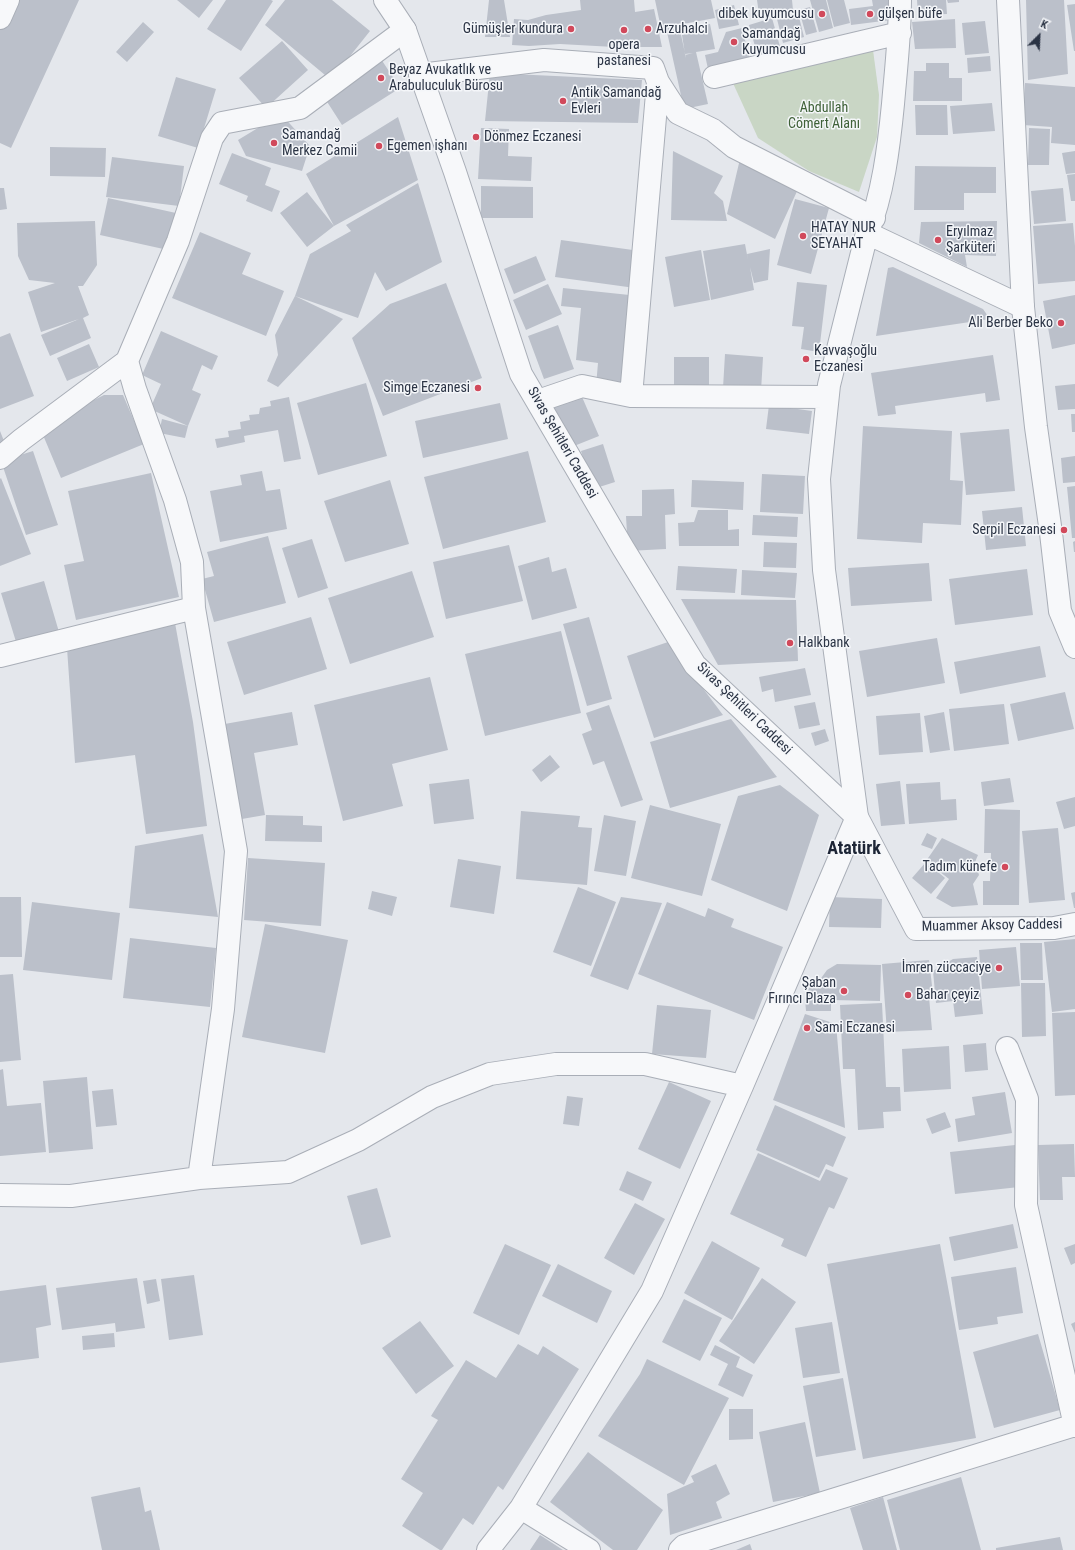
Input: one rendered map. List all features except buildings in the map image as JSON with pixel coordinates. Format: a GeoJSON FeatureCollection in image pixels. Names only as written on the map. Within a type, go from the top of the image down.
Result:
{"type":"FeatureCollection","features":[{"type":"Feature","properties":{"kind":"street"},"geometry":{"type":"LineString","coordinates":[[0,18],[8,0]]}},
{"type":"Feature","properties":{"kind":"street","name":"Sivas Şehitleri Caddesi"},"geometry":{"type":"LineString","coordinates":[[385,0],[405,30],[455,172],[521,374],[623,548],[695,664],[857,817]]}},
{"type":"Feature","properties":{"kind":"street"},"geometry":{"type":"LineString","coordinates":[[488,1550],[521,1508],[652,1291],[742,1086],[857,817],[824,570],[819,478],[829,385],[870,226],[888,147],[900,33],[900,0]]}},
{"type":"Feature","properties":{"kind":"street"},"geometry":{"type":"LineString","coordinates":[[1008,0],[1023,308],[1036,427],[1060,611],[1075,647]]}},
{"type":"Feature","properties":{"kind":"street"},"geometry":{"type":"LineString","coordinates":[[0,458],[21,440],[127,360],[178,241],[212,138],[222,123],[300,108],[405,30]]}},
{"type":"Feature","properties":{"kind":"street"},"geometry":{"type":"LineString","coordinates":[[714,77],[900,33]]}},
{"type":"Feature","properties":{"kind":"street"},"geometry":{"type":"LineString","coordinates":[[420,75],[544,60],[653,68],[658,82],[678,113],[713,130],[734,146],[870,226],[1023,308]]}},
{"type":"Feature","properties":{"kind":"street"},"geometry":{"type":"LineString","coordinates":[[631,396],[658,82]]}},
{"type":"Feature","properties":{"kind":"street"},"geometry":{"type":"LineString","coordinates":[[127,360],[135,389],[177,506],[192,562],[194,608],[236,851],[223,1009],[199,1178]]}},
{"type":"Feature","properties":{"kind":"street"},"geometry":{"type":"LineString","coordinates":[[538,401],[582,386],[631,396],[827,397]]}},
{"type":"Feature","properties":{"kind":"street"},"geometry":{"type":"LineString","coordinates":[[0,656],[194,608]]}},
{"type":"Feature","properties":{"kind":"street","name":"Muammer Aksoy Caddesi"},"geometry":{"type":"LineString","coordinates":[[857,817],[916,929],[1054,928],[1075,924]]}},
{"type":"Feature","properties":{"kind":"street"},"geometry":{"type":"LineString","coordinates":[[680,1550],[684,1546],[1075,1425],[1026,1206],[1027,1099],[1007,1048]]}},
{"type":"Feature","properties":{"kind":"street"},"geometry":{"type":"LineString","coordinates":[[0,1195],[71,1196],[199,1178],[288,1172],[358,1140],[432,1097],[490,1074],[556,1064],[645,1064],[742,1086]]}},
{"type":"Feature","properties":{"kind":"street"},"geometry":{"type":"LineString","coordinates":[[521,1508],[589,1550]]}},
{"type":"Feature","properties":{"kind":"green space","name":"Abdullah Cömert Alanı"},"geometry":{"type":"Polygon","coordinates":[[[873,50],[879,95],[877,137],[859,192],[809,171],[758,138],[732,81],[873,50]]]}},
{"type":"Feature","properties":{"kind":"place","name":"dibek kuyumcusu"},"geometry":{"type":"Point","coordinates":[822,14]}},
{"type":"Feature","properties":{"kind":"place","name":"gülşen büfe"},"geometry":{"type":"Point","coordinates":[870,14]}},
{"type":"Feature","properties":{"kind":"place","name":"Gümüşler kundura"},"geometry":{"type":"Point","coordinates":[571,29]}},
{"type":"Feature","properties":{"kind":"place","name":"Arzuhalci"},"geometry":{"type":"Point","coordinates":[648,29]}},
{"type":"Feature","properties":{"kind":"place","name":"opera pastanesi"},"geometry":{"type":"Point","coordinates":[624,30]}},
{"type":"Feature","properties":{"kind":"place","name":"Samandağ Kuyumcusu"},"geometry":{"type":"Point","coordinates":[734,42]}},
{"type":"Feature","properties":{"kind":"place","name":"Beyaz Avukatlık ve Arabuluculuk Bürosu"},"geometry":{"type":"Point","coordinates":[381,78]}},
{"type":"Feature","properties":{"kind":"place","name":"Antik Samandağ Evleri"},"geometry":{"type":"Point","coordinates":[563,101]}},
{"type":"Feature","properties":{"kind":"place","name":"Dönmez Eczanesi"},"geometry":{"type":"Point","coordinates":[476,137]}},
{"type":"Feature","properties":{"kind":"place","name":"Samandağ Merkez Camii"},"geometry":{"type":"Point","coordinates":[274,143]}},
{"type":"Feature","properties":{"kind":"place","name":"Egemen işhanı"},"geometry":{"type":"Point","coordinates":[379,146]}},
{"type":"Feature","properties":{"kind":"place","name":"HATAY NUR SEYAHAT"},"geometry":{"type":"Point","coordinates":[803,236]}},
{"type":"Feature","properties":{"kind":"place","name":"Eryılmaz Şarküteri"},"geometry":{"type":"Point","coordinates":[938,240]}},
{"type":"Feature","properties":{"kind":"place","name":"Ali Berber Beko"},"geometry":{"type":"Point","coordinates":[1061,323]}},
{"type":"Feature","properties":{"kind":"place","name":"Kavvaşoğlu Eczanesi"},"geometry":{"type":"Point","coordinates":[806,359]}},
{"type":"Feature","properties":{"kind":"place","name":"Simge Eczanesi"},"geometry":{"type":"Point","coordinates":[478,388]}},
{"type":"Feature","properties":{"kind":"place","name":"Serpil Eczanesi"},"geometry":{"type":"Point","coordinates":[1064,530]}},
{"type":"Feature","properties":{"kind":"place","name":"Halkbank"},"geometry":{"type":"Point","coordinates":[790,643]}},
{"type":"Feature","properties":{"kind":"place","name":"Tadım künefe"},"geometry":{"type":"Point","coordinates":[1005,867]}},
{"type":"Feature","properties":{"kind":"place","name":"İmren züccaciye"},"geometry":{"type":"Point","coordinates":[999,968]}},
{"type":"Feature","properties":{"kind":"place","name":"Şaban Fırıncı Plaza"},"geometry":{"type":"Point","coordinates":[844,991]}},
{"type":"Feature","properties":{"kind":"place","name":"Bahar çeyiz"},"geometry":{"type":"Point","coordinates":[908,995]}},
{"type":"Feature","properties":{"kind":"place","name":"Sami Eczanesi"},"geometry":{"type":"Point","coordinates":[807,1028]}},
{"type":"Feature","properties":{"kind":"district","name":"Atatürk"},"geometry":{"type":"Point","coordinates":[854,849]}}]}
